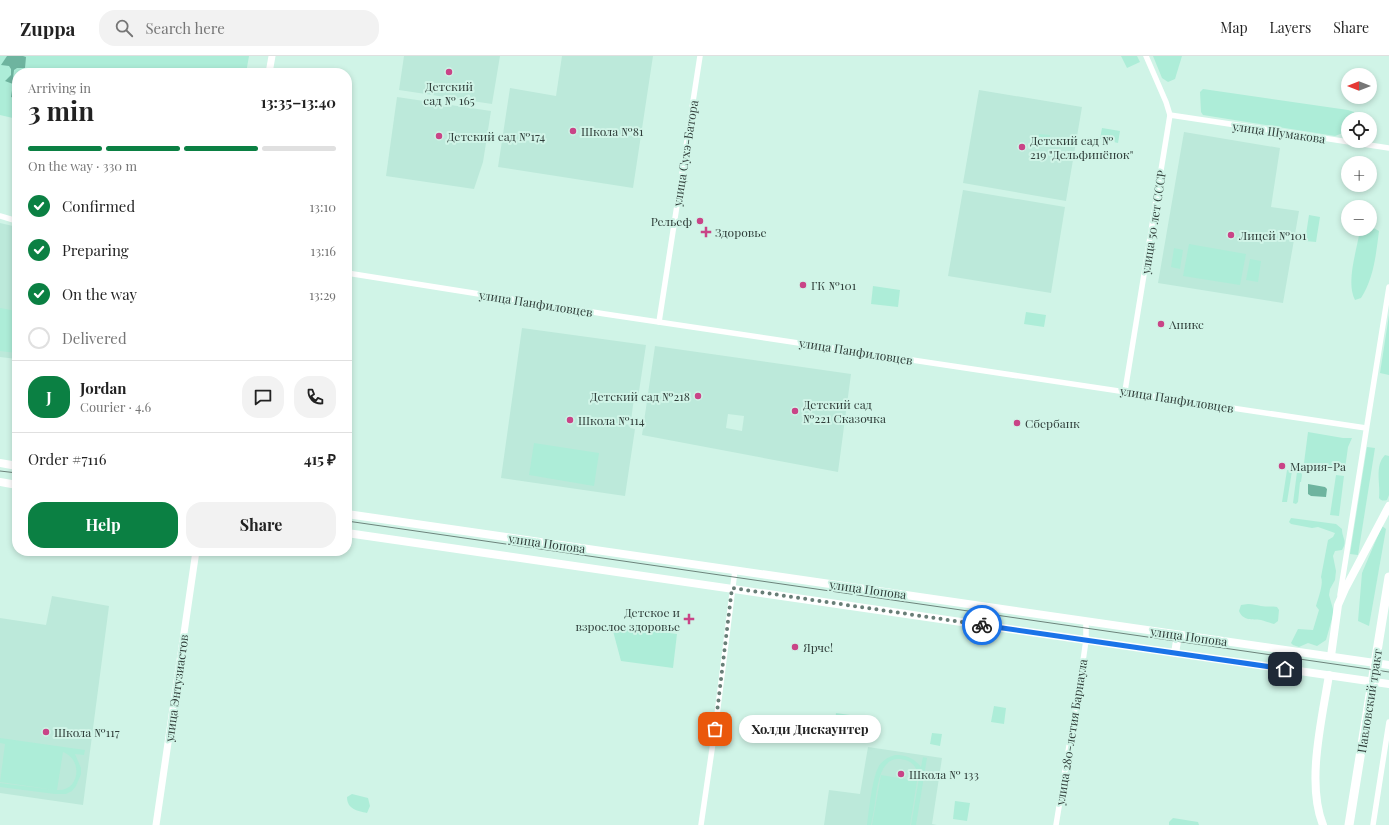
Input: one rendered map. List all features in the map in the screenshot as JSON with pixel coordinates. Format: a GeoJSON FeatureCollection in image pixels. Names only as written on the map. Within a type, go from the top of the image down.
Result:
{"type":"FeatureCollection","features":[{"type":"Feature","properties":{"kind":"main road"},"geometry":{"type":"LineString","coordinates":[[0,463],[12,465]]}},
{"type":"Feature","properties":{"kind":"main road"},"geometry":{"type":"LineString","coordinates":[[0,482],[12,484]]}},
{"type":"Feature","properties":{"kind":"main road"},"geometry":{"type":"LineString","coordinates":[[1331,656],[1338,605],[1389,506]]}},
{"type":"Feature","properties":{"kind":"main road","name":"улица Попова"},"geometry":{"type":"LineString","coordinates":[[352,515],[1389,665]]}},
{"type":"Feature","properties":{"kind":"main road","name":"улица Попова"},"geometry":{"type":"LineString","coordinates":[[352,534],[1389,684]]}},
{"type":"Feature","properties":{"kind":"main road","name":"Павловский тракт"},"geometry":{"type":"LineString","coordinates":[[1349,825],[1389,577]]}},
{"type":"Feature","properties":{"kind":"main road"},"geometry":{"type":"LineString","coordinates":[[1175,653],[1178,635]]}},
{"type":"Feature","properties":{"kind":"main road"},"geometry":{"type":"LineString","coordinates":[[1323,825],[1318,808],[1316,780],[1318,746],[1329,675]]}},
{"type":"Feature","properties":{"kind":"street"},"geometry":{"type":"LineString","coordinates":[[270,68],[272,56]]}},
{"type":"Feature","properties":{"kind":"street","name":"улица Сухэ-Батора"},"geometry":{"type":"LineString","coordinates":[[659,322],[700,56]]}},
{"type":"Feature","properties":{"kind":"street","name":"улица 50 лет СССР"},"geometry":{"type":"LineString","coordinates":[[1125,391],[1170,115],[1146,56]]}},
{"type":"Feature","properties":{"kind":"street","name":"улица Шумакова"},"geometry":{"type":"LineString","coordinates":[[1170,115],[1389,148]]}},
{"type":"Feature","properties":{"kind":"street"},"geometry":{"type":"LineString","coordinates":[[0,216],[12,220]]}},
{"type":"Feature","properties":{"kind":"street","name":"улица Панфиловцев"},"geometry":{"type":"LineString","coordinates":[[352,274],[659,322],[1366,428]]}},
{"type":"Feature","properties":{"kind":"street"},"geometry":{"type":"LineString","coordinates":[[1338,605],[1389,287]]}},
{"type":"Feature","properties":{"kind":"street","name":"улица Энтузиастов"},"geometry":{"type":"LineString","coordinates":[[156,825],[195,556]]}},
{"type":"Feature","properties":{"kind":"street"},"geometry":{"type":"LineString","coordinates":[[701,825],[721,686],[735,570]]}},
{"type":"Feature","properties":{"kind":"street","name":"улица 280-летия Барнаула"},"geometry":{"type":"LineString","coordinates":[[1056,825],[1086,640],[1086,621]]}},
{"type":"Feature","properties":{"kind":"street"},"geometry":{"type":"LineString","coordinates":[[1373,825],[1389,722]]}},
{"type":"Feature","properties":{"kind":"shaded area"},"geometry":{"type":"Polygon","coordinates":[[[0,56],[249,56],[247,68],[12,68],[12,118],[0,115],[0,56]]]}},
{"type":"Feature","properties":{"kind":"shaded area"},"geometry":{"type":"Polygon","coordinates":[[[7,56],[26,57],[25,68],[12,68],[12,84],[5,81],[11,75],[11,69],[9,66],[1,65],[7,56]]]}},
{"type":"Feature","properties":{"kind":"shaded area","name":"Детский сад № 165"},"geometry":{"type":"Polygon","coordinates":[[[404,56],[500,56],[492,104],[399,90],[404,56]]]}},
{"type":"Feature","properties":{"kind":"shaded area","name":"Школа №81"},"geometry":{"type":"Polygon","coordinates":[[[562,56],[653,56],[633,188],[498,167],[510,88],[556,96],[562,56]]]}},
{"type":"Feature","properties":{"kind":"shaded area"},"geometry":{"type":"Polygon","coordinates":[[[1121,56],[1137,56],[1140,62],[1127,68],[1121,56]]]}},
{"type":"Feature","properties":{"kind":"shaded area"},"geometry":{"type":"Polygon","coordinates":[[[1153,56],[1182,56],[1175,79],[1168,82],[1162,78],[1153,56]]]}},
{"type":"Feature","properties":{"kind":"shaded area"},"geometry":{"type":"Polygon","coordinates":[[[1203,89],[1354,112],[1341,112],[1341,134],[1335,136],[1203,115],[1201,112],[1200,92],[1203,89]]]}},
{"type":"Feature","properties":{"kind":"shaded area","name":"Детский сад № 219 \"Дельфинёнок\""},"geometry":{"type":"Polygon","coordinates":[[[979,90],[1082,107],[1066,201],[963,183],[979,90]]]}},
{"type":"Feature","properties":{"kind":"shaded area","name":"Детский сад №174"},"geometry":{"type":"Polygon","coordinates":[[[397,97],[491,111],[483,162],[474,189],[386,176],[397,97]]]}},
{"type":"Feature","properties":{"kind":"shaded area"},"geometry":{"type":"Polygon","coordinates":[[[1102,128],[1120,131],[1118,143],[1100,139],[1102,128]]]}},
{"type":"Feature","properties":{"kind":"shaded area","name":"Лицей №101"},"geometry":{"type":"Polygon","coordinates":[[[1184,132],[1280,148],[1271,207],[1299,211],[1283,303],[1158,283],[1184,132]]]}},
{"type":"Feature","properties":{"kind":"shaded area"},"geometry":{"type":"Polygon","coordinates":[[[1039,134],[1050,135],[1048,147],[1037,145],[1039,134]]]}},
{"type":"Feature","properties":{"kind":"shaded area"},"geometry":{"type":"Polygon","coordinates":[[[963,190],[1065,207],[1051,293],[948,276],[963,190]]]}},
{"type":"Feature","properties":{"kind":"shaded area"},"geometry":{"type":"Polygon","coordinates":[[[1309,215],[1320,217],[1316,242],[1305,241],[1309,215]]]}},
{"type":"Feature","properties":{"kind":"shaded area"},"geometry":{"type":"Polygon","coordinates":[[[0,223],[12,226],[12,358],[0,357],[0,223]]]}},
{"type":"Feature","properties":{"kind":"shaded area"},"geometry":{"type":"Polygon","coordinates":[[[1377,230],[1379,231],[1372,274],[1361,298],[1355,300],[1351,285],[1359,236],[1377,236],[1377,230]]]}},
{"type":"Feature","properties":{"kind":"shaded area"},"geometry":{"type":"Polygon","coordinates":[[[1189,244],[1246,254],[1240,285],[1183,276],[1189,244]]]}},
{"type":"Feature","properties":{"kind":"shaded area"},"geometry":{"type":"Polygon","coordinates":[[[1174,248],[1183,250],[1180,269],[1171,267],[1174,248]]]}},
{"type":"Feature","properties":{"kind":"shaded area"},"geometry":{"type":"Polygon","coordinates":[[[1250,259],[1261,261],[1258,282],[1246,280],[1250,259]]]}},
{"type":"Feature","properties":{"kind":"shaded area"},"geometry":{"type":"Polygon","coordinates":[[[873,286],[900,290],[898,307],[871,304],[873,286]]]}},
{"type":"Feature","properties":{"kind":"shaded area"},"geometry":{"type":"Polygon","coordinates":[[[0,308],[12,310],[12,352],[0,351],[0,308]]]}},
{"type":"Feature","properties":{"kind":"shaded area"},"geometry":{"type":"Polygon","coordinates":[[[1026,312],[1046,315],[1044,327],[1024,324],[1026,312]]]}},
{"type":"Feature","properties":{"kind":"shaded area"},"geometry":{"type":"Polygon","coordinates":[[[1389,315],[1389,375],[1380,373],[1389,315]]]}},
{"type":"Feature","properties":{"kind":"shaded area","name":"Школа №114"},"geometry":{"type":"Polygon","coordinates":[[[522,328],[646,345],[638,398],[634,398],[630,428],[635,429],[625,496],[501,478],[522,328]]]}},
{"type":"Feature","properties":{"kind":"shaded area"},"geometry":{"type":"Polygon","coordinates":[[[655,346],[851,374],[838,472],[642,435],[655,346]],[[728,414],[726,428],[742,431],[744,416],[728,414]]]}},
{"type":"Feature","properties":{"kind":"shaded area"},"geometry":{"type":"Polygon","coordinates":[[[1308,432],[1343,438],[1352,438],[1348,447],[1345,469],[1304,463],[1308,432]]]}},
{"type":"Feature","properties":{"kind":"shaded area"},"geometry":{"type":"Polygon","coordinates":[[[534,443],[599,453],[594,486],[529,475],[534,443]]]}},
{"type":"Feature","properties":{"kind":"shaded area"},"geometry":{"type":"Polygon","coordinates":[[[1367,447],[1375,448],[1358,555],[1350,554],[1367,447]]]}},
{"type":"Feature","properties":{"kind":"shaded area"},"geometry":{"type":"Polygon","coordinates":[[[1385,455],[1389,456],[1389,495],[1387,500],[1384,501],[1379,498],[1379,470],[1382,459],[1385,455]]]}},
{"type":"Feature","properties":{"kind":"shaded area"},"geometry":{"type":"Polygon","coordinates":[[[1287,470],[1292,471],[1287,502],[1282,502],[1287,470]]]}},
{"type":"Feature","properties":{"kind":"shaded area"},"geometry":{"type":"Polygon","coordinates":[[[1297,472],[1301,472],[1302,475],[1298,502],[1296,504],[1293,503],[1297,472]]]}},
{"type":"Feature","properties":{"kind":"shaded area"},"geometry":{"type":"Polygon","coordinates":[[[1336,475],[1344,476],[1339,516],[1330,515],[1336,475]]]}},
{"type":"Feature","properties":{"kind":"shaded area"},"geometry":{"type":"Polygon","coordinates":[[[1308,484],[1325,487],[1327,489],[1326,497],[1311,496],[1308,494],[1308,484]]]}},
{"type":"Feature","properties":{"kind":"shaded area"},"geometry":{"type":"Polygon","coordinates":[[[1291,518],[1336,524],[1342,529],[1345,544],[1344,547],[1342,550],[1335,551],[1333,556],[1336,571],[1335,580],[1330,589],[1329,595],[1333,615],[1326,640],[1317,646],[1308,643],[1299,647],[1291,643],[1298,629],[1313,630],[1319,610],[1316,606],[1321,587],[1321,577],[1328,540],[1333,537],[1335,533],[1318,527],[1312,528],[1291,524],[1289,522],[1291,518]]]}},
{"type":"Feature","properties":{"kind":"shaded area"},"geometry":{"type":"Polygon","coordinates":[[[1382,526],[1386,529],[1369,626],[1358,621],[1362,573],[1382,526]]]}},
{"type":"Feature","properties":{"kind":"shaded area","name":"Школа №117"},"geometry":{"type":"Polygon","coordinates":[[[52,596],[109,606],[83,805],[0,793],[0,618],[46,625],[52,596]]]}},
{"type":"Feature","properties":{"kind":"shaded area"},"geometry":{"type":"Polygon","coordinates":[[[1248,604],[1277,607],[1279,610],[1278,621],[1274,624],[1261,620],[1245,618],[1239,611],[1241,605],[1248,604]]]}},
{"type":"Feature","properties":{"kind":"shaded area"},"geometry":{"type":"Polygon","coordinates":[[[617,626],[677,634],[673,668],[621,661],[613,631],[617,626]]]}},
{"type":"Feature","properties":{"kind":"shaded area"},"geometry":{"type":"Polygon","coordinates":[[[994,706],[1006,708],[1004,724],[991,722],[994,706]]]}},
{"type":"Feature","properties":{"kind":"shaded area"},"geometry":{"type":"Polygon","coordinates":[[[836,713],[850,715],[847,732],[834,730],[836,713]]]}},
{"type":"Feature","properties":{"kind":"shaded area"},"geometry":{"type":"Polygon","coordinates":[[[932,733],[942,734],[940,746],[930,744],[932,733]]]}},
{"type":"Feature","properties":{"kind":"shaded area"},"geometry":{"type":"Polygon","coordinates":[[[0,738],[85,750],[84,755],[75,754],[81,768],[81,774],[76,786],[72,791],[66,794],[0,787],[0,783],[55,790],[0,782],[5,744],[0,743],[0,738]],[[63,752],[57,790],[70,786],[74,781],[76,768],[70,756],[63,752]]]}},
{"type":"Feature","properties":{"kind":"shaded area","name":"Школа № 133"},"geometry":{"type":"Polygon","coordinates":[[[868,747],[942,758],[932,824],[937,825],[824,825],[829,790],[860,794],[868,747]]]}},
{"type":"Feature","properties":{"kind":"shaded area"},"geometry":{"type":"Polygon","coordinates":[[[895,755],[910,758],[916,761],[921,767],[923,757],[927,758],[916,825],[911,825],[919,775],[913,764],[900,759],[893,760],[888,763],[881,774],[871,825],[867,825],[876,773],[883,761],[895,755]]]}},
{"type":"Feature","properties":{"kind":"shaded area"},"geometry":{"type":"Polygon","coordinates":[[[881,775],[917,781],[910,825],[872,825],[881,775]]]}},
{"type":"Feature","properties":{"kind":"shaded area"},"geometry":{"type":"Polygon","coordinates":[[[352,794],[368,798],[370,806],[367,813],[351,807],[347,801],[347,797],[352,794]]]}},
{"type":"Feature","properties":{"kind":"shaded area"},"geometry":{"type":"Polygon","coordinates":[[[955,801],[970,803],[967,821],[953,819],[955,801]]]}},
{"type":"Feature","properties":{"kind":"shaded area"},"geometry":{"type":"Polygon","coordinates":[[[1173,818],[1198,822],[1199,825],[1169,825],[1169,822],[1173,818]]]}},
{"type":"Feature","properties":{"kind":"tram line"},"geometry":{"type":"LineString","coordinates":[[0,471],[12,472]]}},
{"type":"Feature","properties":{"kind":"tram line"},"geometry":{"type":"LineString","coordinates":[[352,522],[1389,672]]}},
{"type":"Feature","properties":{"kind":"way so far"},"geometry":{"type":"LineString","coordinates":[[715,729],[732,588],[982,625]]}},
{"type":"Feature","properties":{"kind":"place","name":"Детский сад № 165"},"geometry":{"type":"Point","coordinates":[449,72]}},
{"type":"Feature","properties":{"kind":"place","name":"Школа №81"},"geometry":{"type":"Point","coordinates":[573,131]}},
{"type":"Feature","properties":{"kind":"place","name":"Детский сад №174"},"geometry":{"type":"Point","coordinates":[439,136]}},
{"type":"Feature","properties":{"kind":"place","name":"Детский сад № 219 \"Дельфинёнок\""},"geometry":{"type":"Point","coordinates":[1022,147]}},
{"type":"Feature","properties":{"kind":"place","name":"Рельеф"},"geometry":{"type":"Point","coordinates":[700,221]}},
{"type":"Feature","properties":{"kind":"place","name":"Здоровье"},"geometry":{"type":"Point","coordinates":[706,232]}},
{"type":"Feature","properties":{"kind":"place","name":"Лицей №101"},"geometry":{"type":"Point","coordinates":[1231,235]}},
{"type":"Feature","properties":{"kind":"place","name":"ГК №101"},"geometry":{"type":"Point","coordinates":[803,285]}},
{"type":"Feature","properties":{"kind":"place","name":"Аникс"},"geometry":{"type":"Point","coordinates":[1161,324]}},
{"type":"Feature","properties":{"kind":"place","name":"Детский сад №218"},"geometry":{"type":"Point","coordinates":[698,396]}},
{"type":"Feature","properties":{"kind":"place","name":"Детский сад №221 Сказочка"},"geometry":{"type":"Point","coordinates":[795,411]}},
{"type":"Feature","properties":{"kind":"place","name":"Школа №114"},"geometry":{"type":"Point","coordinates":[570,420]}},
{"type":"Feature","properties":{"kind":"place","name":"Сбербанк"},"geometry":{"type":"Point","coordinates":[1017,423]}},
{"type":"Feature","properties":{"kind":"place","name":"Мария-Ра"},"geometry":{"type":"Point","coordinates":[1282,466]}},
{"type":"Feature","properties":{"kind":"place","name":"Детское и взрослое здоровье"},"geometry":{"type":"Point","coordinates":[689,619]}},
{"type":"Feature","properties":{"kind":"place","name":"Ярче!"},"geometry":{"type":"Point","coordinates":[795,647]}},
{"type":"Feature","properties":{"kind":"place","name":"Холди Дискаунтер"},"geometry":{"type":"Point","coordinates":[715,729]}},
{"type":"Feature","properties":{"kind":"place","name":"Школа №117"},"geometry":{"type":"Point","coordinates":[46,732]}},
{"type":"Feature","properties":{"kind":"place","name":"Школа № 133"},"geometry":{"type":"Point","coordinates":[901,774]}},
{"type":"Feature","properties":{"kind":"route"},"geometry":{"type":"LineString","coordinates":[[982,625],[1285,669]]}}]}
